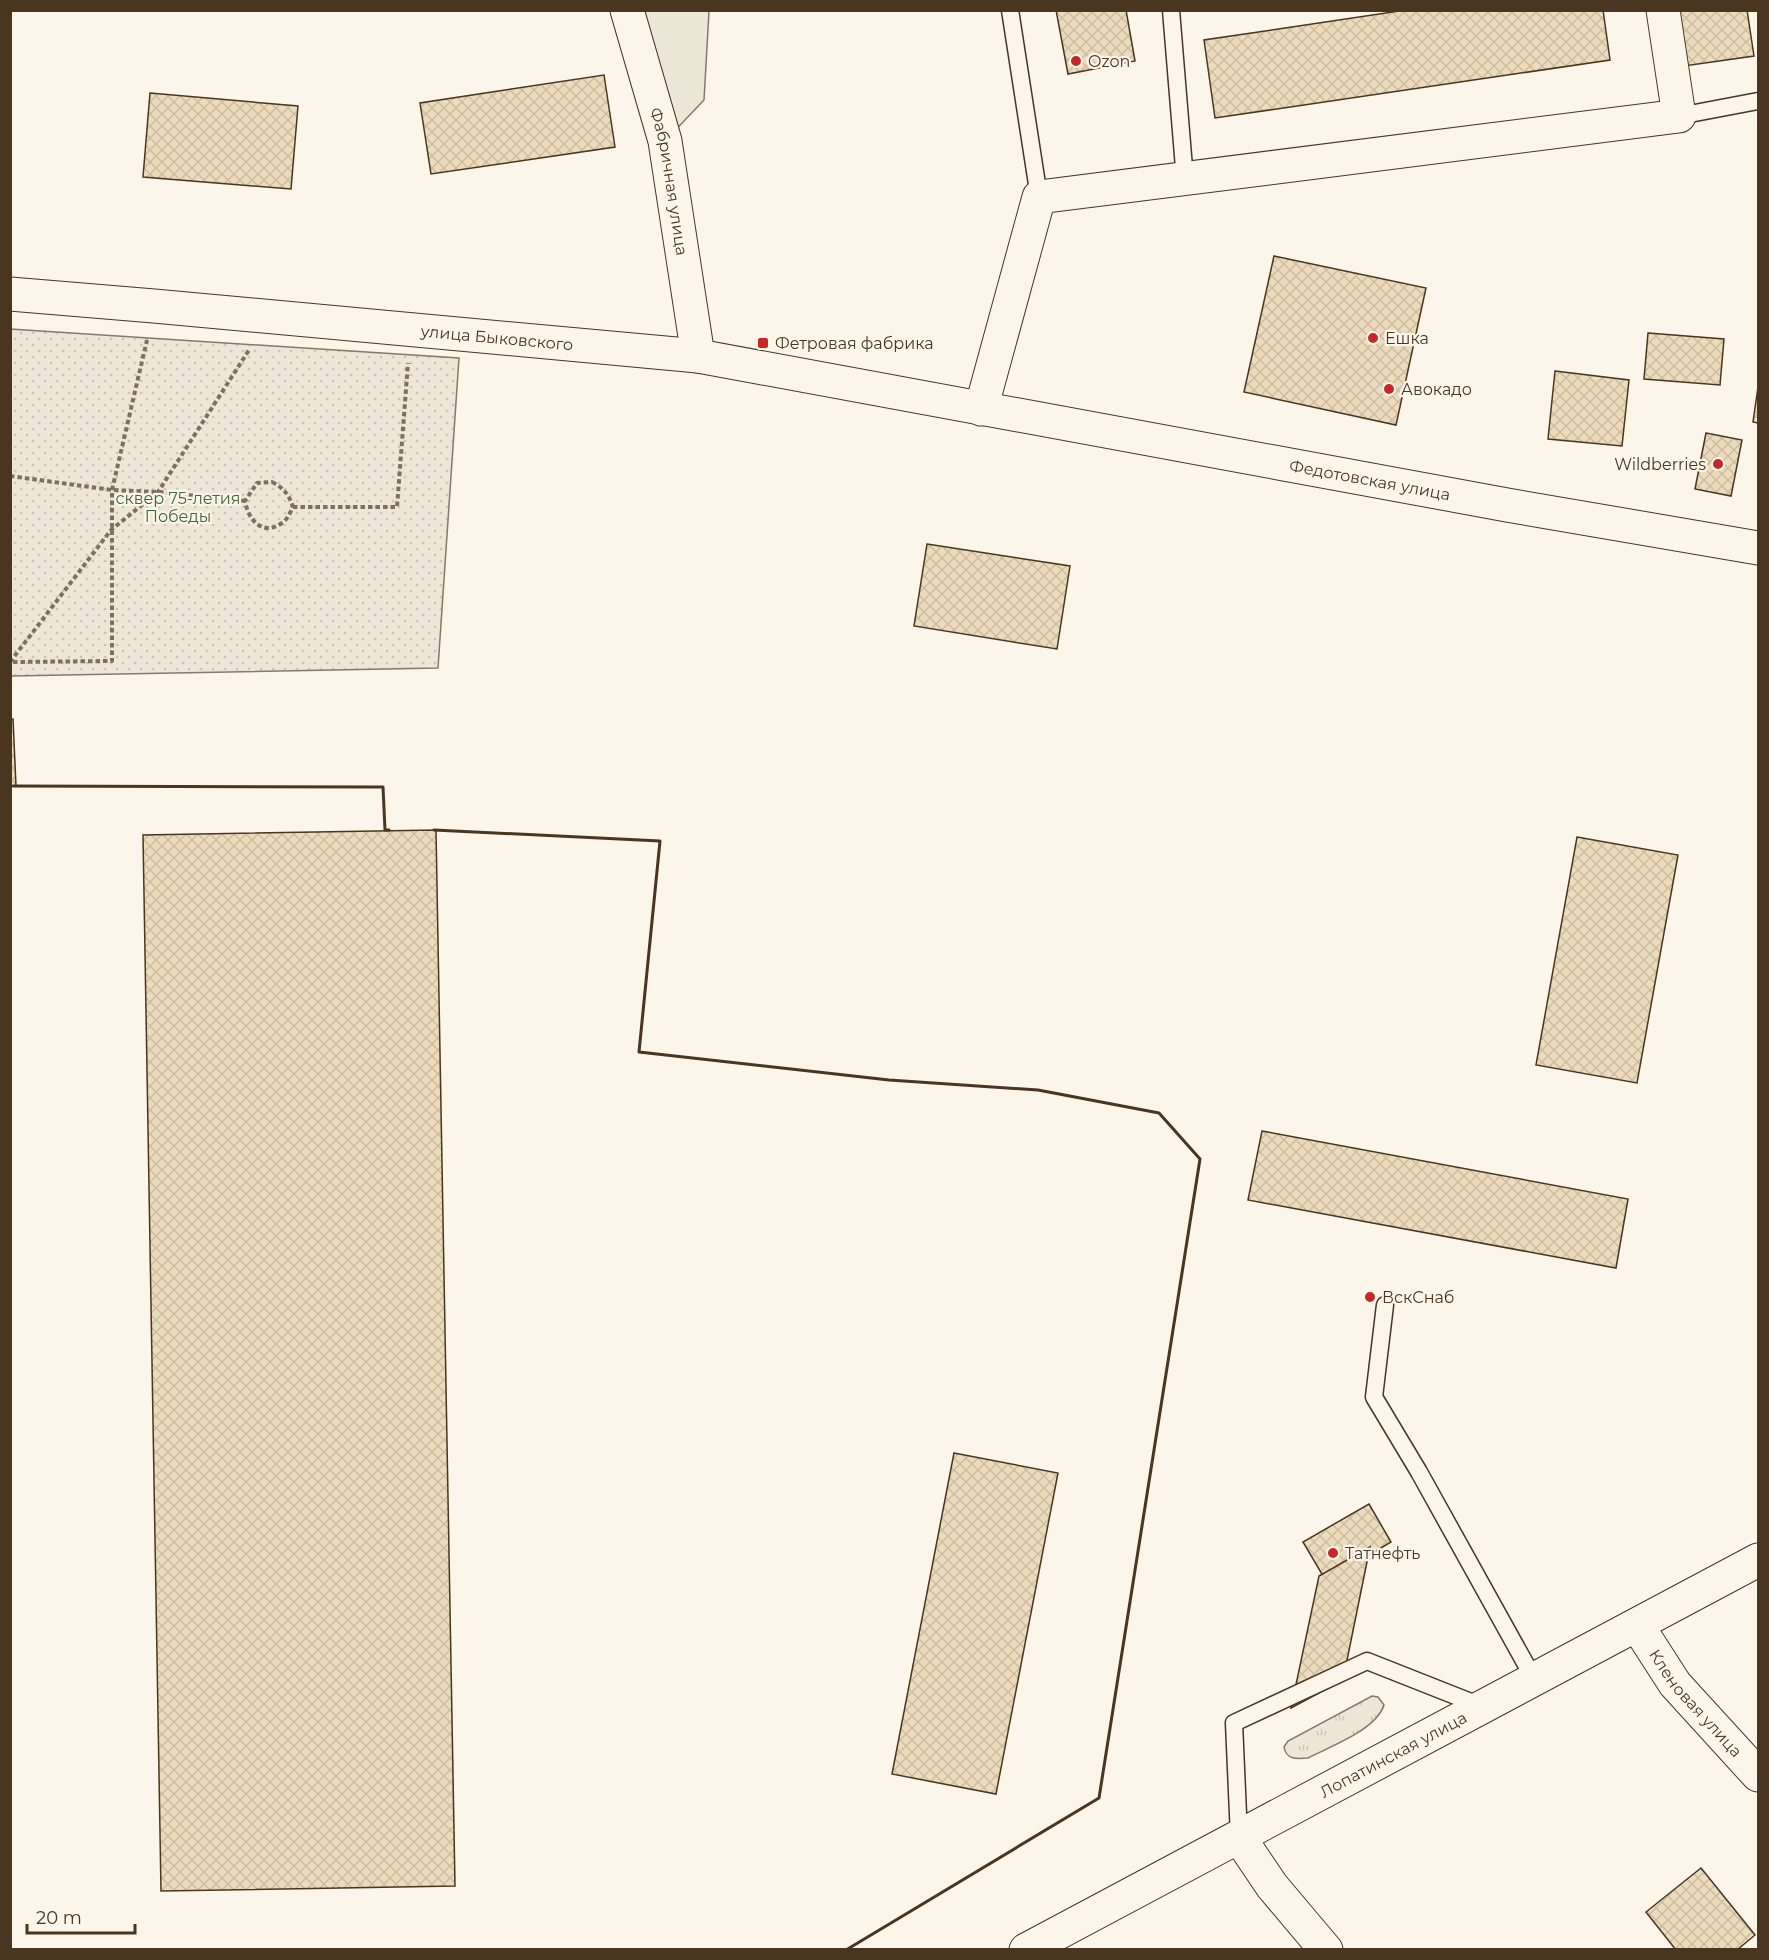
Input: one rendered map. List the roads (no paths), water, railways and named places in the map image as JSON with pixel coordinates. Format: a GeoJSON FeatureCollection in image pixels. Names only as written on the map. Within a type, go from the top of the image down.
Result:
{"type":"FeatureCollection","features":[{"type":"Feature","properties":{"kind":"street","name":"Фабричная улица"},"geometry":{"type":"LineString","coordinates":[[627,10],[665,141],[698,357]]}},
{"type":"Feature","properties":{"kind":"street"},"geometry":{"type":"LineString","coordinates":[[981,408],[1039,197],[1679,116],[1663,10]]}},
{"type":"Feature","properties":{"kind":"street","name":"улица Быковского"},"geometry":{"type":"LineString","coordinates":[[10,294],[698,357],[981,408]]}},
{"type":"Feature","properties":{"kind":"street","name":"Федотовская улица"},"geometry":{"type":"LineString","coordinates":[[981,408],[1507,505],[1758,548]]}},
{"type":"Feature","properties":{"kind":"street","name":"Лопатинская улица"},"geometry":{"type":"LineString","coordinates":[[1026,1950],[1758,1560]]}},
{"type":"Feature","properties":{"kind":"street","name":"Кленовая улица"},"geometry":{"type":"LineString","coordinates":[[1637,1625],[1675,1684],[1758,1775]]}},
{"type":"Feature","properties":{"kind":"street"},"geometry":{"type":"LineString","coordinates":[[1239,1837],[1272,1886],[1326,1950]]}},
{"type":"Feature","properties":{"kind":"lane"},"geometry":{"type":"LineString","coordinates":[[1010,10],[1039,197]]}},
{"type":"Feature","properties":{"kind":"lane"},"geometry":{"type":"LineString","coordinates":[[1171,10],[1185,180]]}},
{"type":"Feature","properties":{"kind":"lane"},"geometry":{"type":"LineString","coordinates":[[1679,116],[1758,101]]}},
{"type":"Feature","properties":{"kind":"lane"},"geometry":{"type":"LineString","coordinates":[[1386,1305],[1374,1396],[1534,1679]]}},
{"type":"Feature","properties":{"kind":"lane"},"geometry":{"type":"LineString","coordinates":[[1239,1837],[1234,1723],[1367,1661],[1481,1706]]}},
{"type":"Feature","properties":{"kind":"place","name":"Ozon"},"geometry":{"type":"Point","coordinates":[1076,61]}},
{"type":"Feature","properties":{"kind":"place","name":"Ешка"},"geometry":{"type":"Point","coordinates":[1373,338]}},
{"type":"Feature","properties":{"kind":"place","name":"Фетровая фабрика"},"geometry":{"type":"Point","coordinates":[763,343]}},
{"type":"Feature","properties":{"kind":"place","name":"Авокадо"},"geometry":{"type":"Point","coordinates":[1389,389]}},
{"type":"Feature","properties":{"kind":"place","name":"Wildberries"},"geometry":{"type":"Point","coordinates":[1718,464]}},
{"type":"Feature","properties":{"kind":"place","name":"ВскСнаб"},"geometry":{"type":"Point","coordinates":[1370,1297]}},
{"type":"Feature","properties":{"kind":"place","name":"Татнефть"},"geometry":{"type":"Point","coordinates":[1333,1553]}},
{"type":"Feature","properties":{"kind":"park label","name":"сквер 75-летия Победы"},"geometry":{"type":"Point","coordinates":[178,507]}}]}
